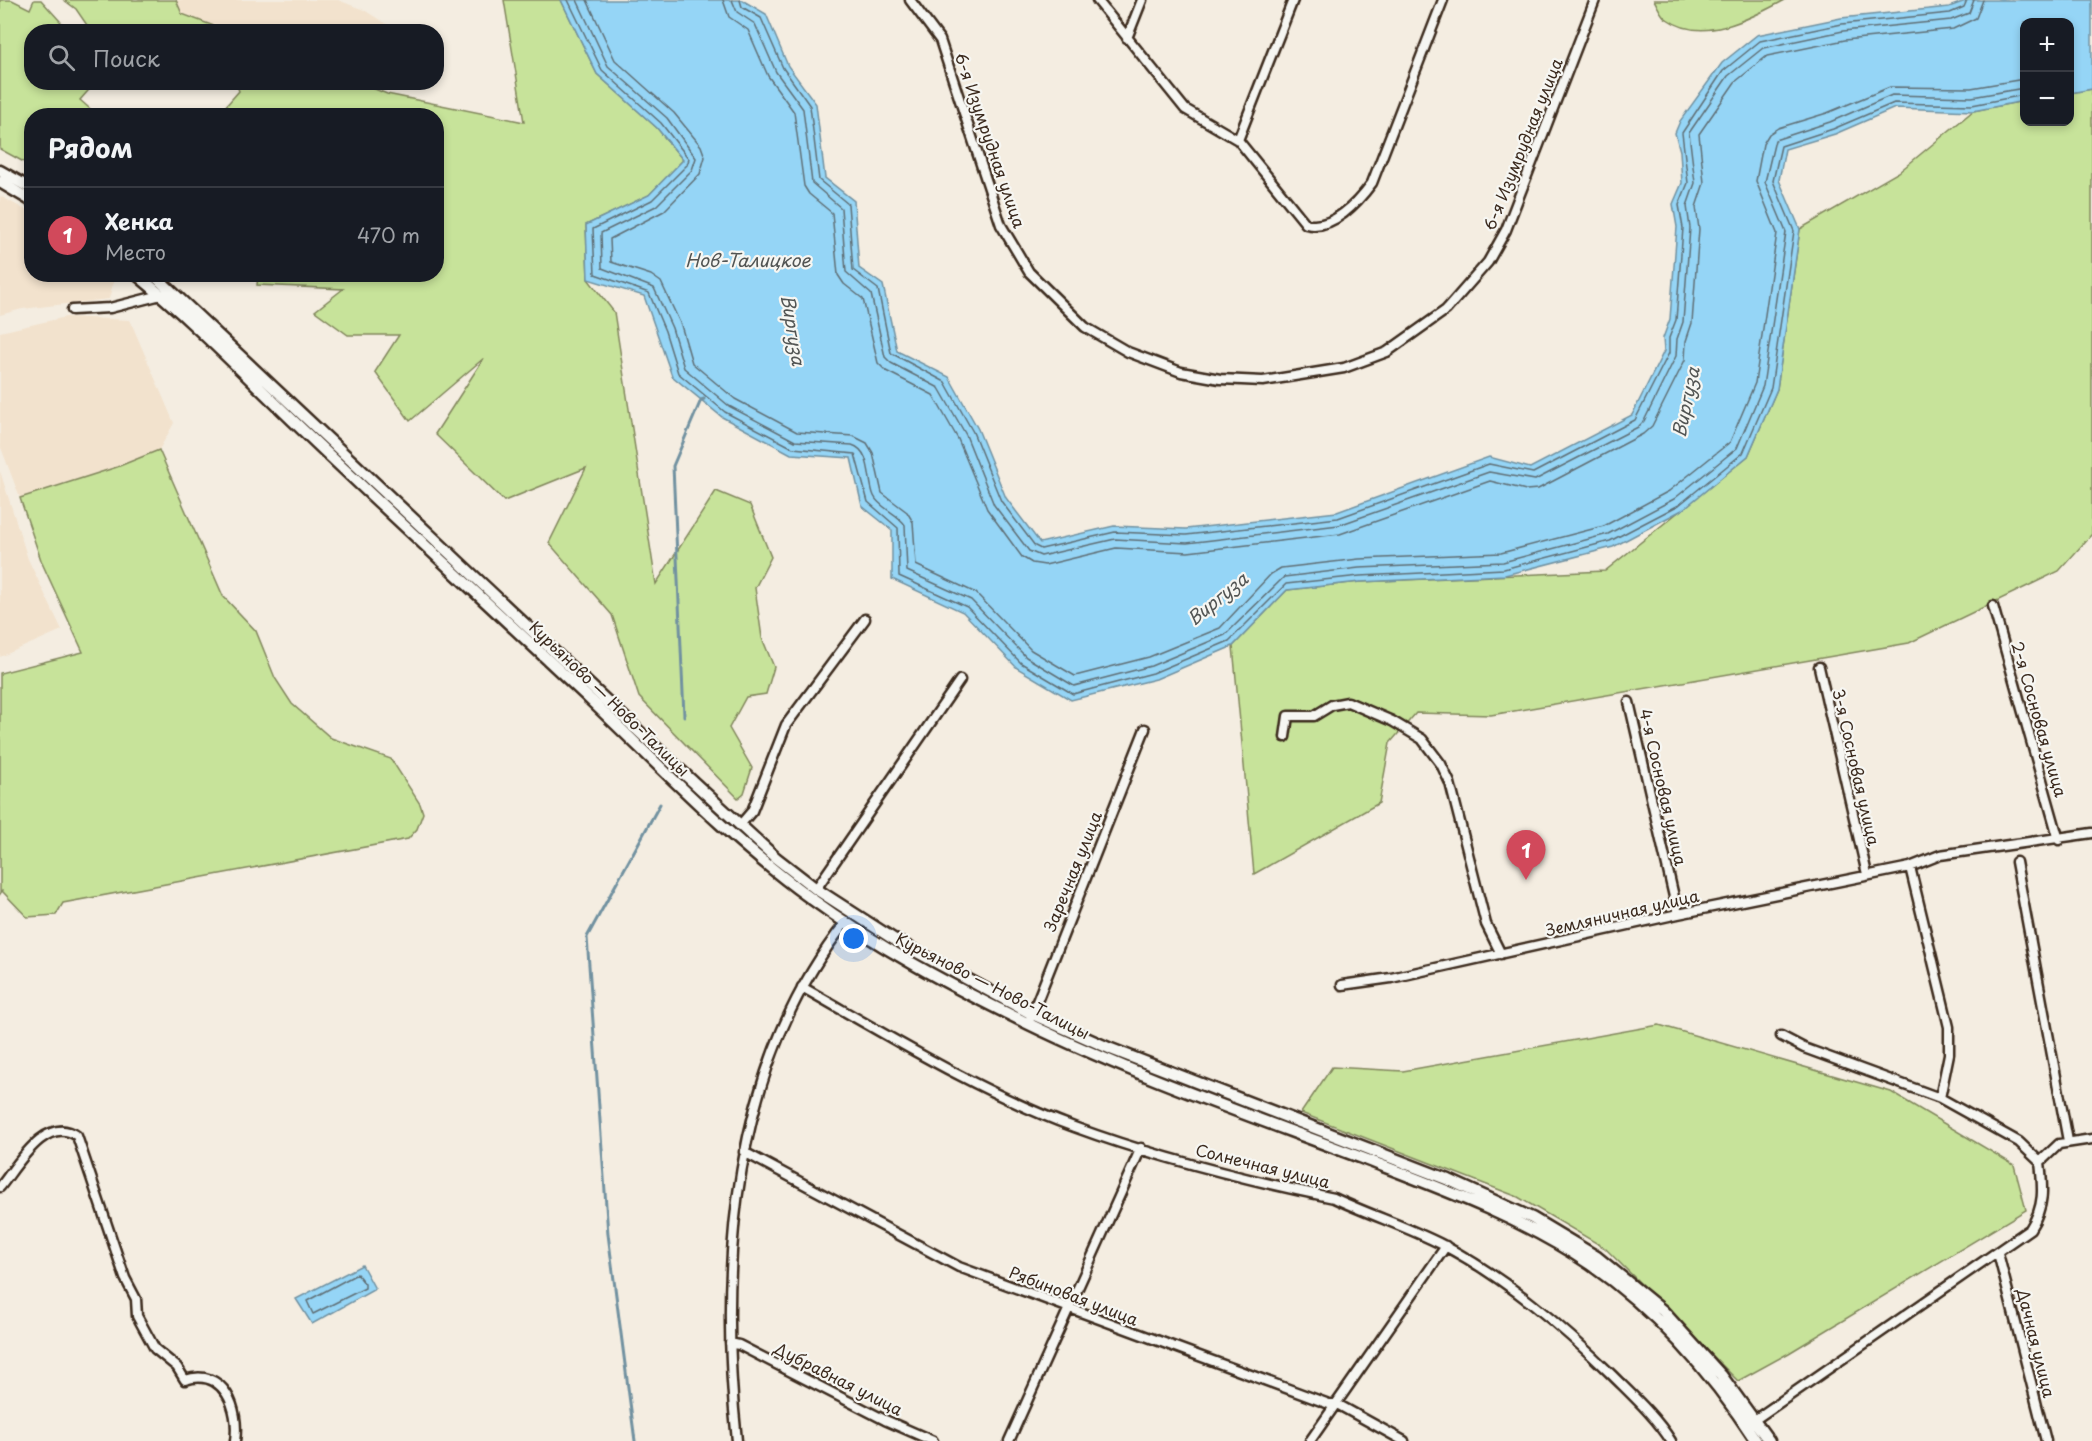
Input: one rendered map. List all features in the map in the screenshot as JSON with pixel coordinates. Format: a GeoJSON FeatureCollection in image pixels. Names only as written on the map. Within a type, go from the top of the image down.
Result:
{"type":"FeatureCollection","features":[{"type":"Feature","properties":{"kind":"main road"},"geometry":{"type":"LineString","coordinates":[[0,171],[24,184]]}},
{"type":"Feature","properties":{"kind":"main road"},"geometry":{"type":"LineString","coordinates":[[0,182],[24,196]]}},
{"type":"Feature","properties":{"kind":"main road","name":"Курьяново — Ново-Талицы"},"geometry":{"type":"LineString","coordinates":[[146,282],[733,835],[809,897],[846,922],[951,984],[1030,1019],[1148,1077],[1445,1190],[1530,1229],[1590,1264],[1657,1320],[1769,1441]]}},
{"type":"Feature","properties":{"kind":"main road","name":"Курьяново — Ново-Талицы"},"geometry":{"type":"LineString","coordinates":[[162,282],[776,858],[816,889],[896,940],[1030,1019]]}},
{"type":"Feature","properties":{"kind":"main road","name":"Курьяново — Ново-Талицы"},"geometry":{"type":"LineString","coordinates":[[1751,1422],[1756,1441]]}},
{"type":"Feature","properties":{"kind":"street","name":"6-я Изумрудная улица"},"geometry":{"type":"LineString","coordinates":[[910,0],[940,40],[1001,225],[1029,272],[1085,327],[1128,352],[1181,372],[1220,379],[1263,381],[1344,368],[1387,352],[1446,310],[1488,262],[1506,230],[1595,0]]}},
{"type":"Feature","properties":{"kind":"street"},"geometry":{"type":"LineString","coordinates":[[1097,0],[1185,109],[1238,140],[1306,224],[1323,226],[1359,201],[1372,183],[1443,0]]}},
{"type":"Feature","properties":{"kind":"street"},"geometry":{"type":"LineString","coordinates":[[1127,38],[1142,0]]}},
{"type":"Feature","properties":{"kind":"street"},"geometry":{"type":"LineString","coordinates":[[1238,140],[1293,0]]}},
{"type":"Feature","properties":{"kind":"street"},"geometry":{"type":"LineString","coordinates":[[72,310],[110,308],[161,295]]}},
{"type":"Feature","properties":{"kind":"street","name":"2-я Сосновая улица"},"geometry":{"type":"LineString","coordinates":[[1993,606],[2059,840]]}},
{"type":"Feature","properties":{"kind":"street"},"geometry":{"type":"LineString","coordinates":[[740,825],[752,811],[786,724],[865,619]]}},
{"type":"Feature","properties":{"kind":"street","name":"3-я Сосновая улица"},"geometry":{"type":"LineString","coordinates":[[1819,667],[1867,874]]}},
{"type":"Feature","properties":{"kind":"street"},"geometry":{"type":"LineString","coordinates":[[816,889],[960,680]]}},
{"type":"Feature","properties":{"kind":"street"},"geometry":{"type":"LineString","coordinates":[[1285,737],[1288,716],[1314,716],[1332,705],[1348,702],[1392,721],[1422,739],[1441,764],[1450,783],[1486,924],[1501,954]]}},
{"type":"Feature","properties":{"kind":"street","name":"4-я Сосновая улица"},"geometry":{"type":"LineString","coordinates":[[1629,702],[1678,914]]}},
{"type":"Feature","properties":{"kind":"street","name":"Заречная улица"},"geometry":{"type":"LineString","coordinates":[[1030,1019],[1145,729]]}},
{"type":"Feature","properties":{"kind":"street","name":"Земляничная улица"},"geometry":{"type":"LineString","coordinates":[[1342,985],[1382,980],[1678,914],[1910,867],[1940,855],[2059,840],[2092,833]]}},
{"type":"Feature","properties":{"kind":"street"},"geometry":{"type":"LineString","coordinates":[[2016,862],[2068,1141]]}},
{"type":"Feature","properties":{"kind":"street"},"geometry":{"type":"LineString","coordinates":[[1910,867],[1948,1027],[1949,1054],[1940,1098]]}},
{"type":"Feature","properties":{"kind":"street"},"geometry":{"type":"LineString","coordinates":[[738,1441],[730,1343],[734,1240],[744,1152],[771,1062],[802,987],[824,949],[846,922]]}},
{"type":"Feature","properties":{"kind":"street","name":"Солнечная улица"},"geometry":{"type":"LineString","coordinates":[[802,987],[915,1051],[1015,1102],[1074,1127],[1261,1182],[1334,1198],[1446,1246],[1510,1285],[1572,1336],[1628,1390],[1671,1441]]}},
{"type":"Feature","properties":{"kind":"street"},"geometry":{"type":"LineString","coordinates":[[1751,1422],[2030,1229],[2037,1219],[2044,1197],[2040,1162],[2019,1142],[1940,1098],[1804,1048],[1781,1036]]}},
{"type":"Feature","properties":{"kind":"street"},"geometry":{"type":"LineString","coordinates":[[0,1188],[30,1149],[57,1129],[68,1130],[77,1136],[125,1278],[136,1299],[137,1316],[155,1349],[177,1366],[185,1380],[199,1375],[212,1380],[226,1393],[235,1410],[234,1441]]}},
{"type":"Feature","properties":{"kind":"street"},"geometry":{"type":"LineString","coordinates":[[2040,1162],[2049,1152],[2068,1141],[2092,1139]]}},
{"type":"Feature","properties":{"kind":"street"},"geometry":{"type":"LineString","coordinates":[[1009,1441],[1141,1148]]}},
{"type":"Feature","properties":{"kind":"street","name":"Рябиновая улица"},"geometry":{"type":"LineString","coordinates":[[744,1152],[959,1267],[1318,1400],[1336,1404],[1404,1441]]}},
{"type":"Feature","properties":{"kind":"street"},"geometry":{"type":"LineString","coordinates":[[1310,1441],[1446,1246]]}},
{"type":"Feature","properties":{"kind":"street","name":"Дачная улица"},"geometry":{"type":"LineString","coordinates":[[1998,1253],[2046,1441]]}},
{"type":"Feature","properties":{"kind":"street","name":"Дубравная улица"},"geometry":{"type":"LineString","coordinates":[[730,1343],[739,1344],[933,1441]]}},
{"type":"Feature","properties":{"kind":"shaded area"},"geometry":{"type":"Polygon","coordinates":[[[176,0],[338,0],[364,10],[386,24],[208,24],[182,14],[176,0]]]}},
{"type":"Feature","properties":{"kind":"shaded area"},"geometry":{"type":"Polygon","coordinates":[[[0,196],[24,209],[24,282],[113,282],[109,299],[22,309],[0,315],[0,196]]]}},
{"type":"Feature","properties":{"kind":"shaded area"},"geometry":{"type":"Polygon","coordinates":[[[66,317],[130,320],[174,423],[159,450],[117,467],[20,498],[0,445],[0,332],[66,317]]]}},
{"type":"Feature","properties":{"kind":"shaded area"},"geometry":{"type":"Polygon","coordinates":[[[0,471],[28,559],[62,630],[0,657],[0,471]]]}},
{"type":"Feature","properties":{"kind":"green space"},"geometry":{"type":"Polygon","coordinates":[[[0,0],[12,0],[30,9],[34,0],[41,0],[63,24],[24,24],[24,90],[89,90],[80,100],[89,108],[24,108],[24,162],[0,149],[0,0]]]}},
{"type":"Feature","properties":{"kind":"green space"},"geometry":{"type":"Polygon","coordinates":[[[64,0],[176,0],[182,14],[208,24],[86,24],[76,9],[64,0]]]}},
{"type":"Feature","properties":{"kind":"green space"},"geometry":{"type":"Polygon","coordinates":[[[504,0],[561,0],[597,74],[657,128],[683,160],[649,195],[586,225],[588,279],[614,312],[656,584],[716,491],[750,505],[771,557],[755,588],[762,638],[774,667],[766,694],[746,697],[729,728],[752,768],[744,793],[738,798],[639,697],[612,615],[549,543],[586,468],[504,501],[435,434],[484,358],[410,421],[375,372],[399,335],[348,335],[315,311],[343,289],[257,285],[257,282],[444,282],[444,108],[224,108],[239,90],[377,90],[387,94],[524,122],[504,0]]]}},
{"type":"Feature","properties":{"kind":"green space"},"geometry":{"type":"Polygon","coordinates":[[[1654,0],[1785,0],[1742,21],[1727,26],[1696,30],[1665,18],[1654,0]]]}},
{"type":"Feature","properties":{"kind":"green space"},"geometry":{"type":"Polygon","coordinates":[[[2092,89],[2092,534],[2059,571],[1909,643],[1491,715],[1416,713],[1390,743],[1379,803],[1254,874],[1233,646],[1287,590],[1360,582],[1605,571],[1748,456],[1777,389],[1800,229],[1899,172],[1973,111],[2020,102],[2020,126],[2074,126],[2074,92],[2092,89]]]}},
{"type":"Feature","properties":{"kind":"green space"},"geometry":{"type":"Polygon","coordinates":[[[159,450],[223,596],[256,631],[275,678],[292,704],[331,738],[391,759],[420,804],[423,813],[417,829],[408,839],[63,903],[56,915],[27,917],[2,891],[0,894],[0,673],[83,652],[42,563],[20,498],[117,467],[159,450]]]}},
{"type":"Feature","properties":{"kind":"green space"},"geometry":{"type":"Polygon","coordinates":[[[1659,1025],[1891,1092],[2014,1165],[2026,1210],[1789,1353],[1738,1381],[1605,1248],[1518,1197],[1301,1113],[1332,1067],[1403,1071],[1659,1025]]]}},
{"type":"Feature","properties":{"kind":"water","name":"Нов-Талицкое"},"geometry":{"type":"Polygon","coordinates":[[[561,0],[742,0],[766,14],[788,66],[816,104],[825,178],[854,201],[859,268],[883,285],[897,351],[949,377],[978,429],[1006,498],[1040,543],[1114,526],[1186,529],[1337,512],[1489,457],[1530,468],[1632,415],[1664,351],[1663,338],[1670,319],[1677,227],[1673,204],[1682,183],[1680,151],[1675,133],[1680,121],[1722,63],[1757,35],[1841,18],[1949,7],[1968,0],[2092,0],[2092,89],[2074,92],[2074,18],[2020,18],[2020,102],[1973,111],[1895,108],[1835,134],[1785,149],[1779,180],[1800,229],[1777,389],[1748,456],[1682,510],[1613,547],[1505,575],[1360,582],[1287,590],[1233,646],[1156,679],[1071,700],[1017,668],[963,612],[892,579],[892,530],[862,506],[851,458],[791,454],[722,417],[672,376],[644,296],[588,279],[586,225],[649,195],[683,160],[657,128],[597,74],[561,0]]]}},
{"type":"Feature","properties":{"kind":"water"},"geometry":{"type":"Polygon","coordinates":[[[362,1265],[375,1289],[312,1324],[296,1299],[362,1265]]]}},
{"type":"Feature","properties":{"kind":"waterway"},"geometry":{"type":"LineString","coordinates":[[684,716],[673,466],[701,400],[704,399]]}},
{"type":"Feature","properties":{"kind":"waterway"},"geometry":{"type":"LineString","coordinates":[[635,1441],[608,1234],[587,937],[660,804]]}},
{"type":"Feature","properties":{"kind":"place","name":"Хенка"},"geometry":{"type":"Point","coordinates":[1526,880]}},
{"type":"Feature","properties":{"kind":"water label","name":"Виргуза"},"geometry":{"type":"Point","coordinates":[794,330]}},
{"type":"Feature","properties":{"kind":"water label","name":"Виргуза"},"geometry":{"type":"Point","coordinates":[1685,402]}},
{"type":"Feature","properties":{"kind":"water label","name":"Виргуза"},"geometry":{"type":"Point","coordinates":[1217,598]}}]}
